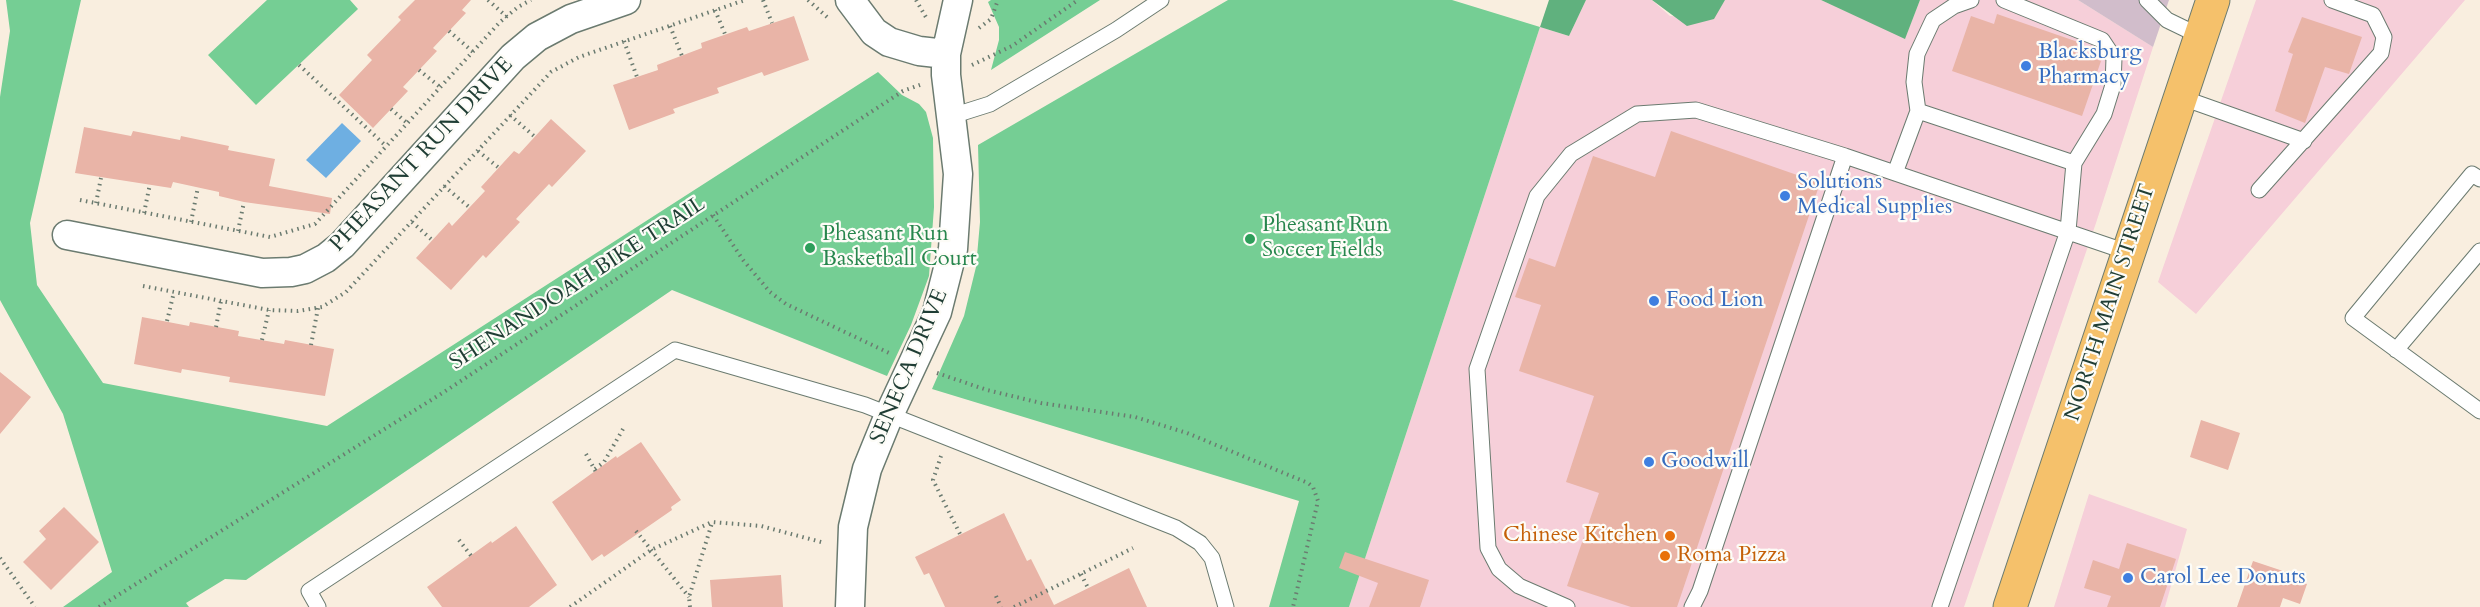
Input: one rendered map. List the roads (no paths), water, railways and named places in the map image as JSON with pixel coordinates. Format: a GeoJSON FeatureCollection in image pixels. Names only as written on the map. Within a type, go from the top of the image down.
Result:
{"type":"FeatureCollection","features":[{"type":"Feature","properties":{"kind":"main road","name":"NORTH MAIN STREET"},"geometry":{"type":"LineString","coordinates":[[2010,607],[2212,0]]}},
{"type":"Feature","properties":{"kind":"street","name":"PHEASANT RUN DRIVE"},"geometry":{"type":"LineString","coordinates":[[67,235],[262,273],[305,269],[326,258],[342,245],[513,57],[537,37],[571,19],[626,0]]}},
{"type":"Feature","properties":{"kind":"street"},"geometry":{"type":"LineString","coordinates":[[850,0],[874,32],[889,42],[919,51],[946,65],[958,0]]}},
{"type":"Feature","properties":{"kind":"street","name":"SENECA DRIVE"},"geometry":{"type":"LineString","coordinates":[[850,607],[853,527],[867,470],[889,415],[929,332],[946,282],[953,249],[957,193],[946,65]]}},
{"type":"Feature","properties":{"kind":"lane"},"geometry":{"type":"LineString","coordinates":[[952,116],[990,104],[1116,30],[1161,0]]}},
{"type":"Feature","properties":{"kind":"lane"},"geometry":{"type":"LineString","coordinates":[[1895,173],[1918,111],[1914,82],[1917,54],[1933,20],[1954,6],[1971,0]]}},
{"type":"Feature","properties":{"kind":"lane"},"geometry":{"type":"LineString","coordinates":[[1940,607],[2067,231],[2074,163],[2104,114],[2114,85],[2114,58],[2102,40],[2004,0]]}},
{"type":"Feature","properties":{"kind":"lane"},"geometry":{"type":"LineString","coordinates":[[2147,0],[2166,20],[2200,36]]}},
{"type":"Feature","properties":{"kind":"lane"},"geometry":{"type":"LineString","coordinates":[[2259,190],[2378,59],[2384,45],[2382,29],[2373,15],[2332,0]]}},
{"type":"Feature","properties":{"kind":"lane"},"geometry":{"type":"LineString","coordinates":[[2180,97],[2304,141]]}},
{"type":"Feature","properties":{"kind":"lane"},"geometry":{"type":"LineString","coordinates":[[1567,607],[1519,586],[1499,569],[1488,548],[1477,369],[1537,196],[1571,154],[1636,114],[1696,110],[1845,156],[2127,252]]}},
{"type":"Feature","properties":{"kind":"lane"},"geometry":{"type":"LineString","coordinates":[[1918,111],[2074,163]]}},
{"type":"Feature","properties":{"kind":"lane"},"geometry":{"type":"LineString","coordinates":[[1692,607],[1704,580],[1845,156]]}},
{"type":"Feature","properties":{"kind":"lane"},"geometry":{"type":"LineString","coordinates":[[2480,179],[2472,174],[2353,318],[2480,411]]}},
{"type":"Feature","properties":{"kind":"lane"},"geometry":{"type":"LineString","coordinates":[[2396,350],[2480,251]]}},
{"type":"Feature","properties":{"kind":"lane"},"geometry":{"type":"LineString","coordinates":[[318,607],[309,591],[675,350],[865,405],[1176,528],[1200,543],[1212,558],[1226,607]]}},
{"type":"Feature","properties":{"kind":"water"},"geometry":{"type":"Polygon","coordinates":[[[342,123],[361,141],[326,178],[306,160],[342,123]]]}},
{"type":"Feature","properties":{"kind":"place","name":"Blacksburg Pharmacy"},"geometry":{"type":"Point","coordinates":[2026,66]}},
{"type":"Feature","properties":{"kind":"place","name":"Solutions Medical Supplies"},"geometry":{"type":"Point","coordinates":[1785,196]}},
{"type":"Feature","properties":{"kind":"place","name":"Pheasant Run Soccer Fields"},"geometry":{"type":"Point","coordinates":[1250,239]}},
{"type":"Feature","properties":{"kind":"place","name":"Pheasant Run Basketball Court"},"geometry":{"type":"Point","coordinates":[810,248]}},
{"type":"Feature","properties":{"kind":"place","name":"Food Lion"},"geometry":{"type":"Point","coordinates":[1654,301]}},
{"type":"Feature","properties":{"kind":"place","name":"Goodwill"},"geometry":{"type":"Point","coordinates":[1649,462]}},
{"type":"Feature","properties":{"kind":"place","name":"Chinese Kitchen"},"geometry":{"type":"Point","coordinates":[1670,536]}},
{"type":"Feature","properties":{"kind":"place","name":"Roma Pizza"},"geometry":{"type":"Point","coordinates":[1665,556]}},
{"type":"Feature","properties":{"kind":"place","name":"Carol Lee Donuts"},"geometry":{"type":"Point","coordinates":[2128,578]}}]}
